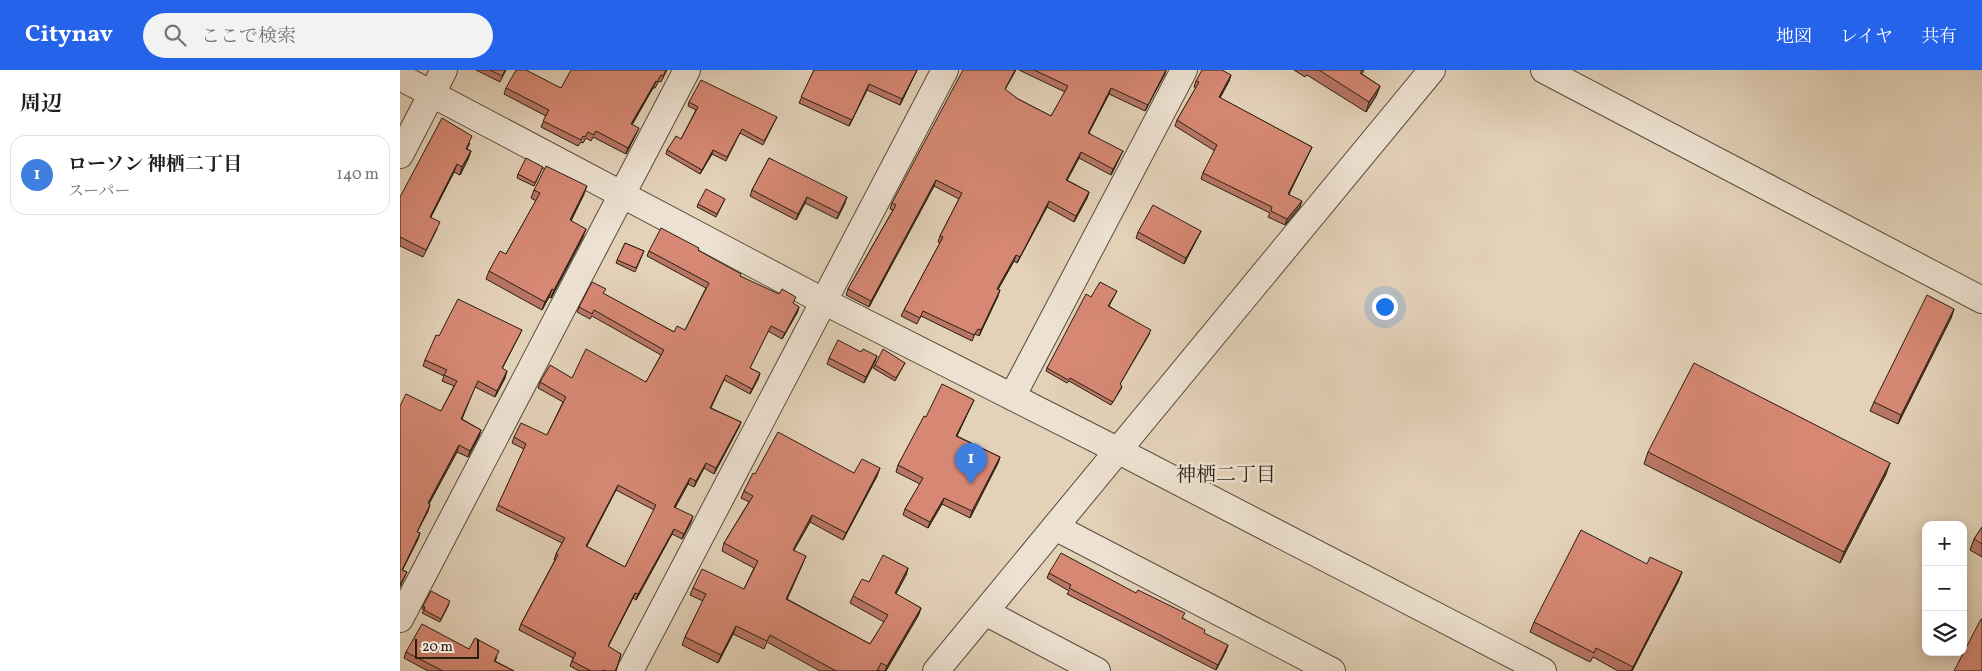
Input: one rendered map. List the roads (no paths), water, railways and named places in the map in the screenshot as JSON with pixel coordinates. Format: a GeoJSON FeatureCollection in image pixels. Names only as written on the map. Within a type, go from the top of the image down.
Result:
{"type":"FeatureCollection","features":[{"type":"Feature","properties":{"kind":"street"},"geometry":{"type":"LineString","coordinates":[[400,155],[444,70]]}},
{"type":"Feature","properties":{"kind":"street"},"geometry":{"type":"LineString","coordinates":[[400,619],[687,70]]}},
{"type":"Feature","properties":{"kind":"street"},"geometry":{"type":"LineString","coordinates":[[630,671],[945,70]]}},
{"type":"Feature","properties":{"kind":"street"},"geometry":{"type":"LineString","coordinates":[[1012,397],[1184,70]]}},
{"type":"Feature","properties":{"kind":"street"},"geometry":{"type":"LineString","coordinates":[[936,671],[1432,70]]}},
{"type":"Feature","properties":{"kind":"street"},"geometry":{"type":"LineString","coordinates":[[1544,70],[1982,300]]}},
{"type":"Feature","properties":{"kind":"street"},"geometry":{"type":"LineString","coordinates":[[400,77],[823,301],[1119,451],[1543,671]]}},
{"type":"Feature","properties":{"kind":"street"},"geometry":{"type":"LineString","coordinates":[[1055,527],[1332,671]]}},
{"type":"Feature","properties":{"kind":"street"},"geometry":{"type":"LineString","coordinates":[[985,612],[1097,671]]}},
{"type":"Feature","properties":{"kind":"place","name":"ローソン 神栖二丁目"},"geometry":{"type":"Point","coordinates":[971,484]}},
{"type":"Feature","properties":{"kind":"district","name":"神栖二丁目"},"geometry":{"type":"Point","coordinates":[1226,474]}}]}
